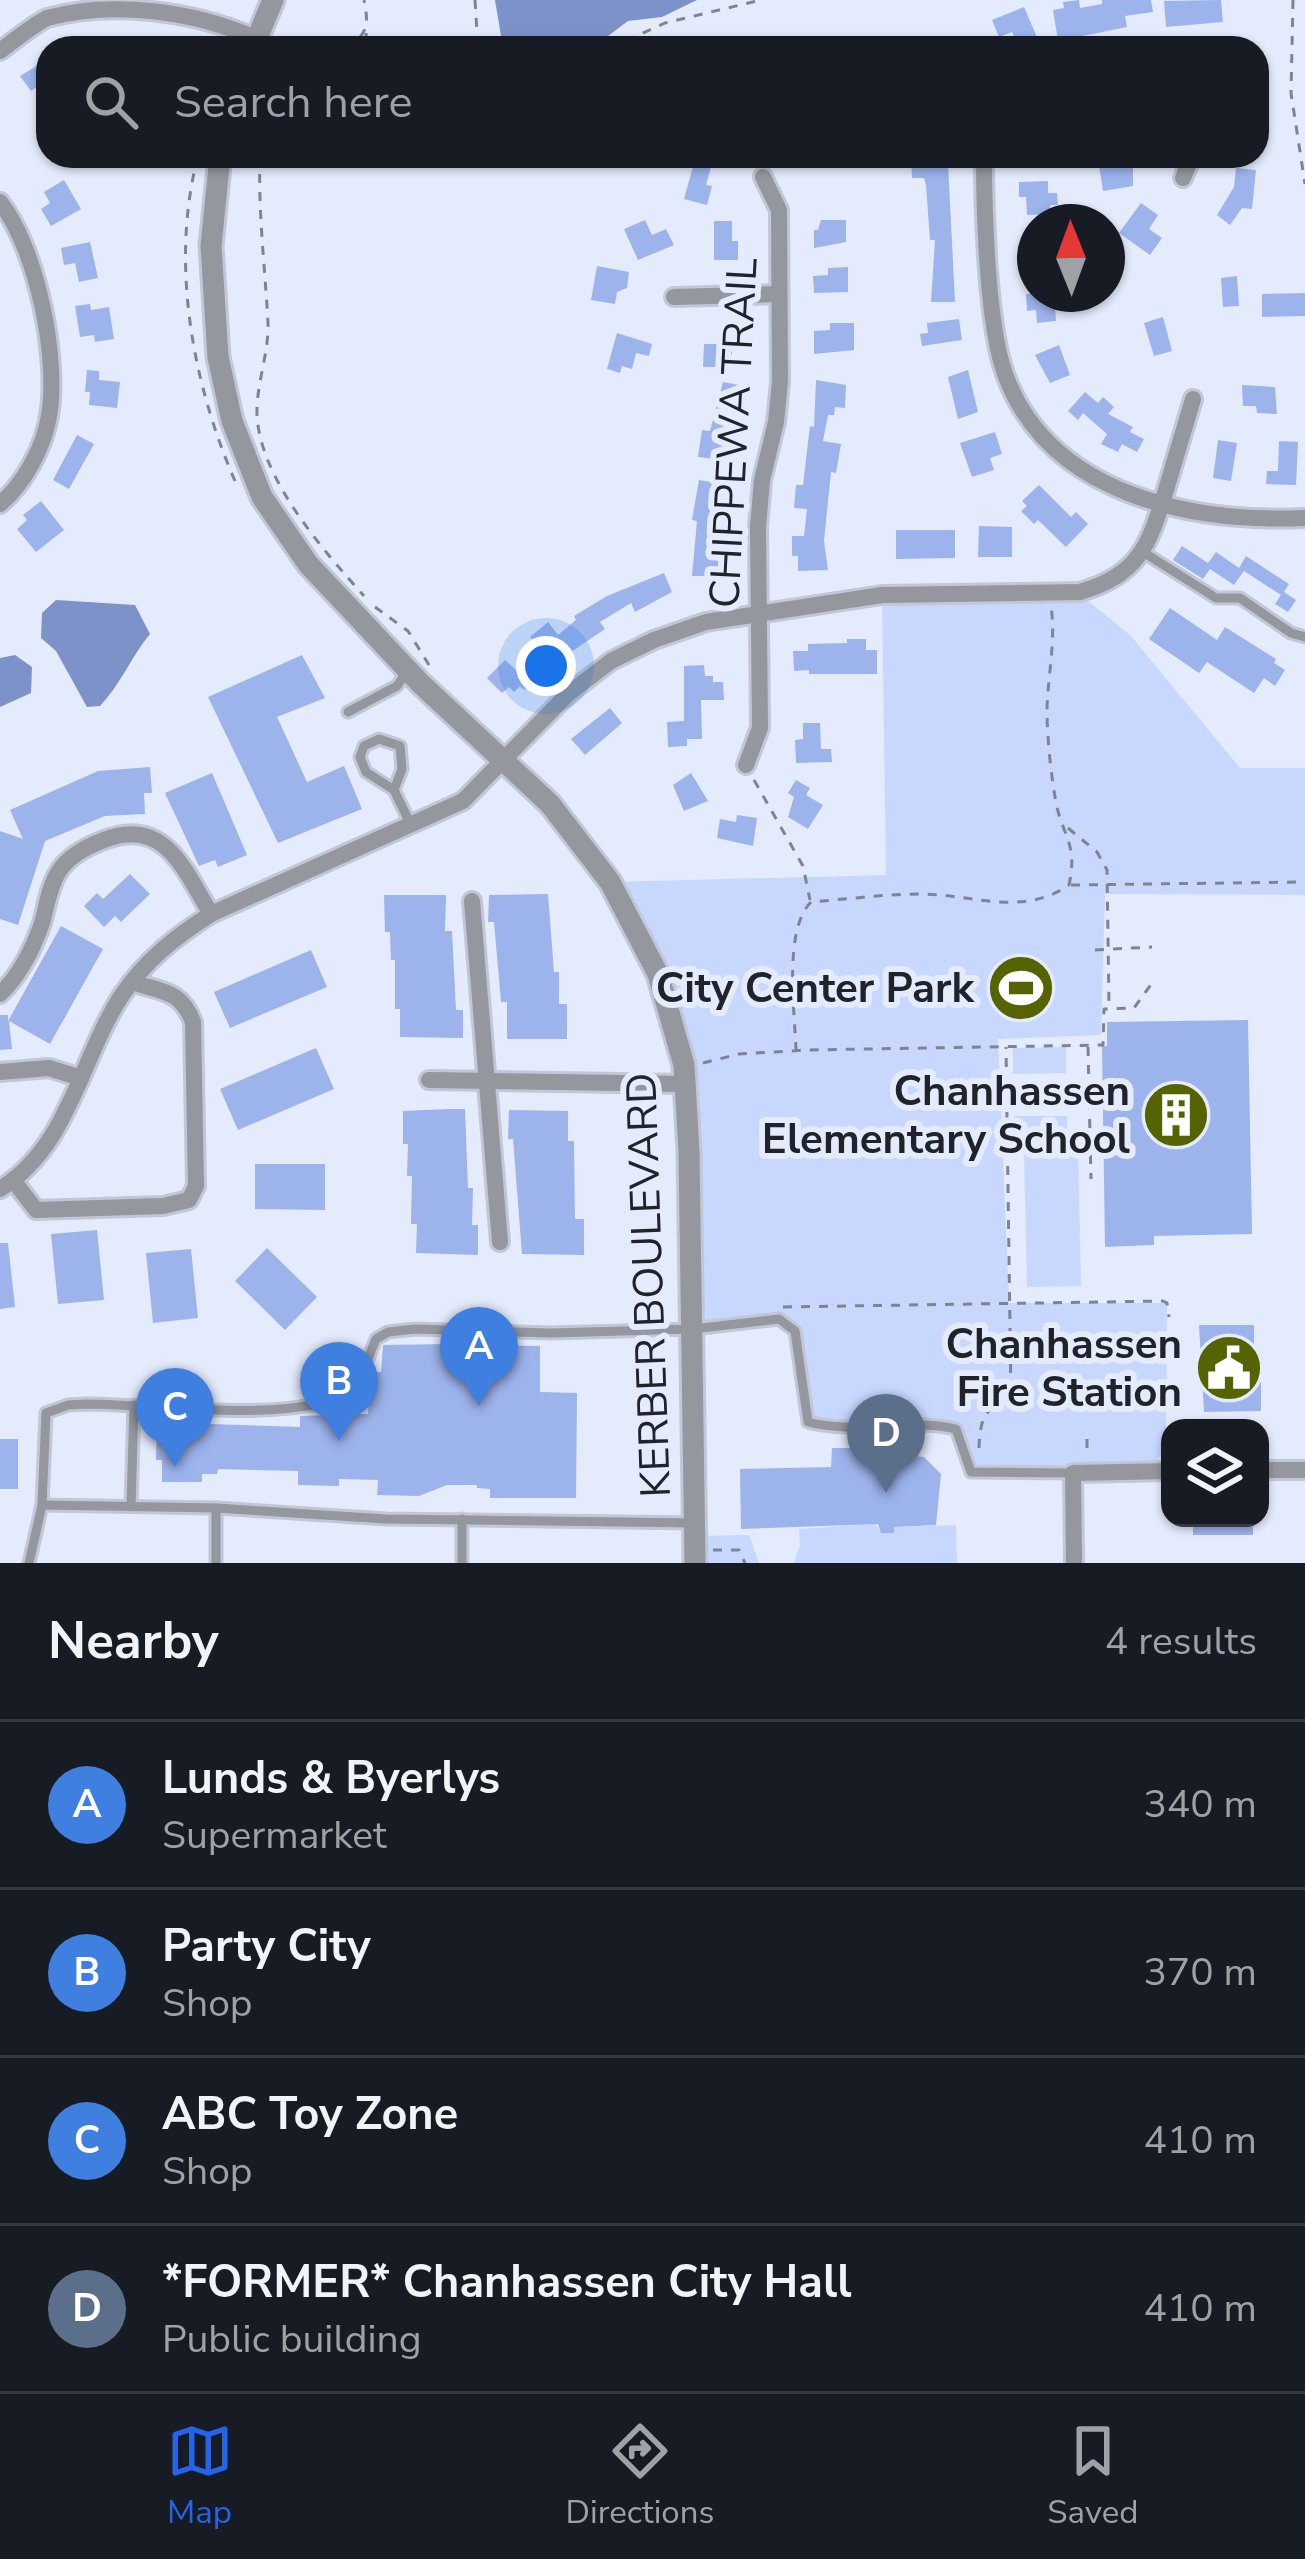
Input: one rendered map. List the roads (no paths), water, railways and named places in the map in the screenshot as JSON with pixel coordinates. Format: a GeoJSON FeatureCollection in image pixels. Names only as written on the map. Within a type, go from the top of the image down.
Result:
{"type":"FeatureCollection","features":[{"type":"Feature","properties":{"kind":"street"},"geometry":{"type":"LineString","coordinates":[[33,0],[43,21]]}},
{"type":"Feature","properties":{"kind":"street"},"geometry":{"type":"LineString","coordinates":[[258,36],[273,0]]}},
{"type":"Feature","properties":{"kind":"street"},"geometry":{"type":"LineString","coordinates":[[0,51],[43,21],[83,7],[120,2],[191,13],[240,36]]}},
{"type":"Feature","properties":{"kind":"street","name":"KERBER BOULEVARD"},"geometry":{"type":"LineString","coordinates":[[219,168],[211,246],[218,357],[232,421],[262,496],[308,564],[408,670],[550,804],[610,882],[658,974],[685,1065],[695,1523],[703,1556]]}},
{"type":"Feature","properties":{"kind":"street"},"geometry":{"type":"LineString","coordinates":[[985,168],[995,332],[1005,375],[1041,438],[1112,488],[1161,504],[1219,517],[1305,518]]}},
{"type":"Feature","properties":{"kind":"street"},"geometry":{"type":"LineString","coordinates":[[1183,178],[1187,168]]}},
{"type":"Feature","properties":{"kind":"street","name":"CHIPPEWA TRAIL"},"geometry":{"type":"LineString","coordinates":[[746,765],[760,728],[758,527],[780,382],[779,210],[764,177]]}},
{"type":"Feature","properties":{"kind":"street"},"geometry":{"type":"LineString","coordinates":[[0,202],[21,242],[41,303],[51,370],[49,418],[32,464],[0,504]]}},
{"type":"Feature","properties":{"kind":"street"},"geometry":{"type":"LineString","coordinates":[[674,297],[779,294]]}},
{"type":"Feature","properties":{"kind":"street"},"geometry":{"type":"LineString","coordinates":[[132,982],[176,996],[186,1004],[193,1022],[196,1186],[189,1199],[163,1206],[36,1210],[6,1185],[34,1163],[57,1128],[120,998],[132,982],[150,958],[211,914],[463,801],[568,694],[611,661],[654,640],[706,622],[883,595],[1080,592],[1105,585],[1126,572],[1153,534],[1193,399]]}},
{"type":"Feature","properties":{"kind":"street"},"geometry":{"type":"LineString","coordinates":[[0,994],[31,952],[59,870],[72,856],[96,843],[139,832],[158,840],[182,867],[211,914]]}},
{"type":"Feature","properties":{"kind":"street"},"geometry":{"type":"LineString","coordinates":[[472,901],[500,1241]]}},
{"type":"Feature","properties":{"kind":"street"},"geometry":{"type":"LineString","coordinates":[[0,1072],[49,1068],[81,1078]]}},
{"type":"Feature","properties":{"kind":"street"},"geometry":{"type":"LineString","coordinates":[[429,1080],[686,1084]]}},
{"type":"Feature","properties":{"kind":"street"},"geometry":{"type":"LineString","coordinates":[[1269,1470],[1305,1470]]}},
{"type":"Feature","properties":{"kind":"street"},"geometry":{"type":"LineString","coordinates":[[1074,1563],[1073,1473],[1161,1471]]}},
{"type":"Feature","properties":{"kind":"lane"},"geometry":{"type":"LineString","coordinates":[[1143,552],[1216,598],[1240,598],[1291,633],[1305,637]]}},
{"type":"Feature","properties":{"kind":"lane"},"geometry":{"type":"LineString","coordinates":[[348,712],[397,686],[408,670]]}},
{"type":"Feature","properties":{"kind":"lane"},"geometry":{"type":"LineString","coordinates":[[394,790],[402,770],[400,746],[380,739],[364,746],[360,757],[366,772],[394,790],[411,825]]}},
{"type":"Feature","properties":{"kind":"lane"},"geometry":{"type":"LineString","coordinates":[[29,1563],[42,1504],[46,1413],[68,1405],[265,1411],[331,1402],[352,1395],[376,1339],[388,1332],[415,1329],[550,1333],[693,1329],[779,1319],[794,1331],[808,1422],[850,1427],[937,1424],[956,1429],[971,1472],[1073,1473]]}},
{"type":"Feature","properties":{"kind":"lane"},"geometry":{"type":"LineString","coordinates":[[131,1506],[134,1405]]}},
{"type":"Feature","properties":{"kind":"lane"},"geometry":{"type":"LineString","coordinates":[[42,1504],[324,1516],[695,1523]]}},
{"type":"Feature","properties":{"kind":"lane"},"geometry":{"type":"LineString","coordinates":[[216,1508],[216,1563]]}},
{"type":"Feature","properties":{"kind":"lane"},"geometry":{"type":"LineString","coordinates":[[462,1520],[462,1563]]}},
{"type":"Feature","properties":{"kind":"place","name":"City Center Park"},"geometry":{"type":"Point","coordinates":[1021,988]}},
{"type":"Feature","properties":{"kind":"place","name":"Chanhassen Elementary School"},"geometry":{"type":"Point","coordinates":[1176,1115]}},
{"type":"Feature","properties":{"kind":"place","name":"Chanhassen Fire Station"},"geometry":{"type":"Point","coordinates":[1229,1368]}},
{"type":"Feature","properties":{"kind":"place","name":"Lunds & Byerlys"},"geometry":{"type":"Point","coordinates":[479,1406]}},
{"type":"Feature","properties":{"kind":"place","name":"Party City"},"geometry":{"type":"Point","coordinates":[339,1441]}},
{"type":"Feature","properties":{"kind":"place","name":"ABC Toy Zone"},"geometry":{"type":"Point","coordinates":[175,1467]}},
{"type":"Feature","properties":{"kind":"place","name":"*FORMER* Chanhassen City Hall"},"geometry":{"type":"Point","coordinates":[886,1493]}}]}
